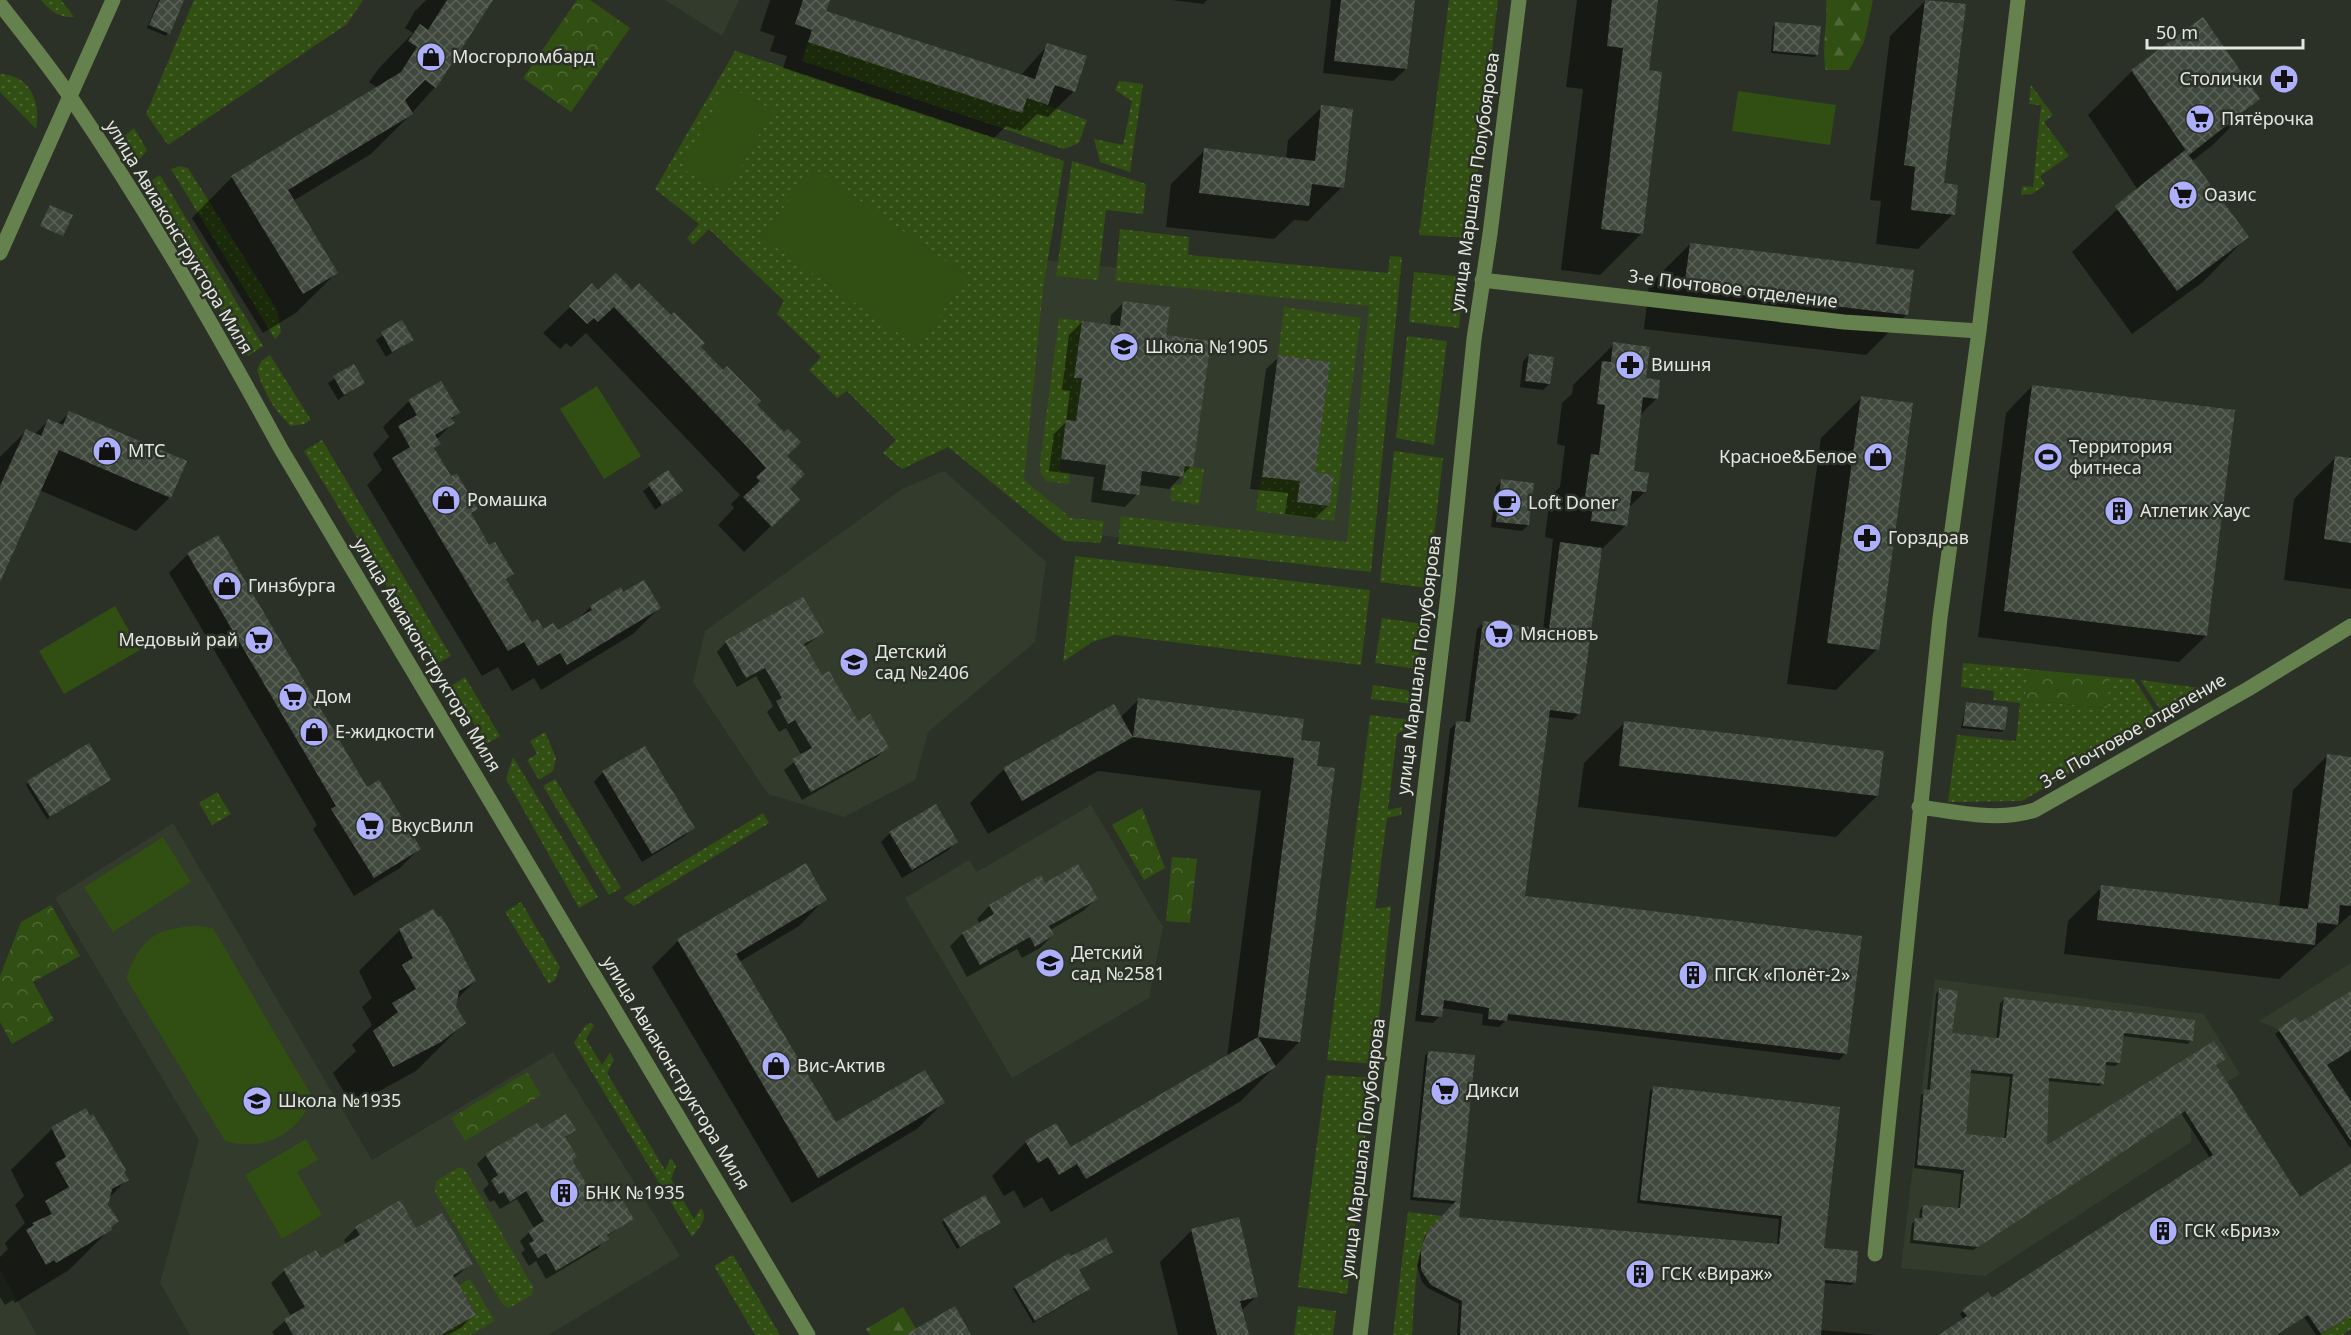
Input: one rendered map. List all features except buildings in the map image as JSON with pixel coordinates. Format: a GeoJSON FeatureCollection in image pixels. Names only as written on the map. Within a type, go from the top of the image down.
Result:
{"type":"FeatureCollection","features":[{"type":"Feature","properties":{"kind":"street"},"geometry":{"type":"LineString","coordinates":[[0,253],[114,0]]}},
{"type":"Feature","properties":{"kind":"street","name":"улица Маршала Полубоярова"},"geometry":{"type":"LineString","coordinates":[[1360,1335],[1448,594],[1474,339],[1519,0]]}},
{"type":"Feature","properties":{"kind":"street"},"geometry":{"type":"LineString","coordinates":[[1875,1254],[1940,618],[1979,331],[2018,0]]}},
{"type":"Feature","properties":{"kind":"street","name":"улица Авиаконструктора Миля"},"geometry":{"type":"LineString","coordinates":[[0,4],[70,97],[135,197],[293,470],[808,1335]]}},
{"type":"Feature","properties":{"kind":"street","name":"3-е Почтовое отделение"},"geometry":{"type":"LineString","coordinates":[[1482,280],[1844,322],[1979,331]]}},
{"type":"Feature","properties":{"kind":"street","name":"3-е Почтовое отделение"},"geometry":{"type":"LineString","coordinates":[[1919,807],[1998,817],[2017,816],[2035,810],[2248,689],[2351,626]]}},
{"type":"Feature","properties":{"kind":"shaded area"},"geometry":{"type":"Polygon","coordinates":[[[665,0],[739,0],[722,36],[665,0]]]}},
{"type":"Feature","properties":{"kind":"shaded area","name":"Школа №1905"},"geometry":{"type":"Polygon","coordinates":[[[1033,259],[1376,294],[1349,566],[1065,531],[959,437],[1033,259]]]}},
{"type":"Feature","properties":{"kind":"shaded area","name":"Детский сад №2406"},"geometry":{"type":"Polygon","coordinates":[[[944,471],[1046,562],[1035,642],[928,732],[915,780],[844,817],[768,794],[693,682],[705,631],[902,489],[944,471]]]}},
{"type":"Feature","properties":{"kind":"shaded area","name":"Детский сад №2581"},"geometry":{"type":"Polygon","coordinates":[[[1091,805],[1163,927],[1149,998],[1012,1078],[905,898],[969,860],[977,872],[1091,805]]]}},
{"type":"Feature","properties":{"kind":"shaded area","name":"Школа №1935"},"geometry":{"type":"Polygon","coordinates":[[[173,823],[372,1160],[553,1052],[680,1256],[548,1335],[190,1335],[160,1283],[199,1140],[55,898],[173,823]]]}},
{"type":"Feature","properties":{"kind":"shaded area"},"geometry":{"type":"Polygon","coordinates":[[[2351,963],[2351,1141],[2278,1029],[2259,1021],[2351,963]]]}},
{"type":"Feature","properties":{"kind":"shaded area"},"geometry":{"type":"Polygon","coordinates":[[[1935,979],[2204,1014],[2240,1074],[2192,1104],[2191,1142],[1985,1276],[1901,1268],[1935,979]]]}},
{"type":"Feature","properties":{"kind":"shaded area"},"geometry":{"type":"Polygon","coordinates":[[[0,1270],[37,1335],[0,1335],[0,1270]]]}},
{"type":"Feature","properties":{"kind":"green space"},"geometry":{"type":"Polygon","coordinates":[[[41,0],[61,0],[74,17],[55,13],[41,0]]]}},
{"type":"Feature","properties":{"kind":"green space"},"geometry":{"type":"Polygon","coordinates":[[[194,0],[363,0],[347,24],[168,145],[146,114],[194,0]]]}},
{"type":"Feature","properties":{"kind":"green space"},"geometry":{"type":"Polygon","coordinates":[[[577,0],[590,0],[630,28],[571,112],[523,78],[577,0]]]}},
{"type":"Feature","properties":{"kind":"green space"},"geometry":{"type":"Polygon","coordinates":[[[1449,0],[1498,0],[1470,238],[1419,235],[1449,0]]]}},
{"type":"Feature","properties":{"kind":"green space"},"geometry":{"type":"Polygon","coordinates":[[[1826,0],[1873,0],[1864,42],[1849,70],[1826,70],[1824,54],[1826,0]]]}},
{"type":"Feature","properties":{"kind":"green space"},"geometry":{"type":"Polygon","coordinates":[[[808,42],[1027,98],[1087,120],[1079,143],[1064,149],[802,61],[808,42]]]}},
{"type":"Feature","properties":{"kind":"green space"},"geometry":{"type":"Polygon","coordinates":[[[735,51],[1064,161],[1043,289],[1024,480],[1071,518],[1104,521],[1101,543],[1064,541],[948,447],[902,469],[883,453],[896,440],[847,391],[837,398],[809,370],[821,357],[777,314],[784,301],[709,229],[693,245],[687,238],[699,224],[655,189],[735,51]]]}},
{"type":"Feature","properties":{"kind":"green space"},"geometry":{"type":"Polygon","coordinates":[[[0,74],[19,79],[32,92],[37,110],[36,129],[0,92],[0,74]]]}},
{"type":"Feature","properties":{"kind":"green space"},"geometry":{"type":"Polygon","coordinates":[[[1119,81],[1143,84],[1130,172],[1100,162],[1094,139],[1123,145],[1132,101],[1115,90],[1119,81]]]}},
{"type":"Feature","properties":{"kind":"green space"},"geometry":{"type":"Polygon","coordinates":[[[727,85],[773,110],[726,193],[681,168],[727,85]]]}},
{"type":"Feature","properties":{"kind":"green space"},"geometry":{"type":"Polygon","coordinates":[[[2031,85],[2053,115],[2044,122],[2069,156],[2040,176],[2045,185],[2032,194],[2021,195],[2022,186],[2033,187],[2041,105],[2029,104],[2031,85]]]}},
{"type":"Feature","properties":{"kind":"green space"},"geometry":{"type":"Polygon","coordinates":[[[1738,91],[1836,105],[1830,145],[1732,131],[1738,91]]]}},
{"type":"Feature","properties":{"kind":"green space"},"geometry":{"type":"Polygon","coordinates":[[[134,128],[147,150],[135,166],[119,140],[134,128]]]}},
{"type":"Feature","properties":{"kind":"green space"},"geometry":{"type":"Polygon","coordinates":[[[1072,161],[1146,184],[1143,214],[1106,210],[1098,280],[1056,276],[1072,161]]]}},
{"type":"Feature","properties":{"kind":"green space"},"geometry":{"type":"Polygon","coordinates":[[[180,166],[188,168],[277,310],[281,332],[275,339],[171,169],[180,166]]]}},
{"type":"Feature","properties":{"kind":"green space"},"geometry":{"type":"Polygon","coordinates":[[[812,167],[967,276],[918,347],[762,238],[812,167]]]}},
{"type":"Feature","properties":{"kind":"green space"},"geometry":{"type":"Polygon","coordinates":[[[160,175],[263,346],[248,356],[146,184],[160,175]]]}},
{"type":"Feature","properties":{"kind":"green space"},"geometry":{"type":"Polygon","coordinates":[[[1120,229],[1189,237],[1188,255],[1388,273],[1390,256],[1402,257],[1371,572],[1118,544],[1121,516],[1347,542],[1369,306],[1115,281],[1120,229]]]}},
{"type":"Feature","properties":{"kind":"green space"},"geometry":{"type":"Polygon","coordinates":[[[1414,272],[1464,277],[1459,328],[1409,322],[1414,272]]]}},
{"type":"Feature","properties":{"kind":"green space"},"geometry":{"type":"Polygon","coordinates":[[[1284,307],[1361,318],[1334,521],[1256,511],[1261,476],[1300,481],[1297,502],[1329,506],[1333,475],[1315,472],[1330,362],[1278,355],[1284,307]]]}},
{"type":"Feature","properties":{"kind":"green space"},"geometry":{"type":"Polygon","coordinates":[[[1059,318],[1082,321],[1074,377],[1082,378],[1076,421],[1066,421],[1059,471],[1070,472],[1069,484],[1046,481],[1041,474],[1040,463],[1059,318]]]}},
{"type":"Feature","properties":{"kind":"green space"},"geometry":{"type":"Polygon","coordinates":[[[1407,336],[1447,341],[1434,445],[1396,438],[1407,336]]]}},
{"type":"Feature","properties":{"kind":"green space"},"geometry":{"type":"Polygon","coordinates":[[[270,355],[311,420],[304,424],[291,426],[274,407],[266,393],[257,370],[261,361],[270,355]]]}},
{"type":"Feature","properties":{"kind":"green space"},"geometry":{"type":"Polygon","coordinates":[[[597,386],[641,456],[604,479],[560,409],[597,386]]]}},
{"type":"Feature","properties":{"kind":"green space"},"geometry":{"type":"Polygon","coordinates":[[[322,440],[451,656],[435,665],[304,451],[322,440]]]}},
{"type":"Feature","properties":{"kind":"green space"},"geometry":{"type":"Polygon","coordinates":[[[1394,451],[1443,458],[1428,588],[1380,582],[1394,451]]]}},
{"type":"Feature","properties":{"kind":"green space"},"geometry":{"type":"Polygon","coordinates":[[[1185,466],[1204,469],[1199,505],[1170,500],[1172,484],[1182,485],[1185,466]]]}},
{"type":"Feature","properties":{"kind":"green space"},"geometry":{"type":"Polygon","coordinates":[[[1075,556],[1370,590],[1361,665],[1115,635],[1092,642],[1063,662],[1075,556]]]}},
{"type":"Feature","properties":{"kind":"green space"},"geometry":{"type":"Polygon","coordinates":[[[115,606],[140,650],[64,694],[39,651],[115,606]]]}},
{"type":"Feature","properties":{"kind":"green space"},"geometry":{"type":"Polygon","coordinates":[[[1382,618],[1423,624],[1417,669],[1375,663],[1382,618]]]}},
{"type":"Feature","properties":{"kind":"green space"},"geometry":{"type":"Polygon","coordinates":[[[1963,663],[2028,669],[2025,700],[2106,708],[2110,677],[2134,679],[2161,721],[2022,801],[1948,802],[1957,735],[2016,741],[2020,703],[1993,700],[1994,691],[1961,687],[1963,663]]]}},
{"type":"Feature","properties":{"kind":"green space"},"geometry":{"type":"Polygon","coordinates":[[[2028,669],[2110,677],[2107,708],[2025,700],[2028,669]]]}},
{"type":"Feature","properties":{"kind":"green space"},"geometry":{"type":"Polygon","coordinates":[[[465,677],[500,736],[486,744],[451,686],[465,677]]]}},
{"type":"Feature","properties":{"kind":"green space"},"geometry":{"type":"Polygon","coordinates":[[[2140,680],[2216,690],[2166,718],[2140,680]]]}},
{"type":"Feature","properties":{"kind":"green space"},"geometry":{"type":"Polygon","coordinates":[[[1373,685],[1407,690],[1412,696],[1413,704],[1371,699],[1373,685]]]}},
{"type":"Feature","properties":{"kind":"green space"},"geometry":{"type":"Polygon","coordinates":[[[1370,715],[1411,720],[1410,727],[1397,734],[1388,810],[1402,807],[1401,815],[1387,818],[1375,909],[1391,906],[1374,1064],[1327,1060],[1370,715]]]}},
{"type":"Feature","properties":{"kind":"green space"},"geometry":{"type":"Polygon","coordinates":[[[545,732],[556,758],[553,771],[539,780],[527,760],[537,754],[530,741],[545,732]]]}},
{"type":"Feature","properties":{"kind":"green space"},"geometry":{"type":"Polygon","coordinates":[[[513,757],[598,897],[579,908],[506,779],[513,757]]]}},
{"type":"Feature","properties":{"kind":"green space"},"geometry":{"type":"Polygon","coordinates":[[[555,779],[621,888],[609,895],[543,786],[555,779]]]}},
{"type":"Feature","properties":{"kind":"green space"},"geometry":{"type":"Polygon","coordinates":[[[217,792],[231,814],[212,825],[199,803],[217,792]]]}},
{"type":"Feature","properties":{"kind":"green space"},"geometry":{"type":"Polygon","coordinates":[[[1142,808],[1165,868],[1144,880],[1112,825],[1142,808]]]}},
{"type":"Feature","properties":{"kind":"green space"},"geometry":{"type":"Polygon","coordinates":[[[763,813],[769,823],[634,906],[623,898],[763,813]]]}},
{"type":"Feature","properties":{"kind":"green space"},"geometry":{"type":"Polygon","coordinates":[[[163,837],[191,882],[113,932],[84,887],[163,837]]]}},
{"type":"Feature","properties":{"kind":"green space"},"geometry":{"type":"Polygon","coordinates":[[[1172,857],[1197,859],[1190,923],[1166,921],[1172,857]]]}},
{"type":"Feature","properties":{"kind":"green space"},"geometry":{"type":"Polygon","coordinates":[[[521,902],[560,967],[555,980],[549,984],[505,912],[521,902]]]}},
{"type":"Feature","properties":{"kind":"green space"},"geometry":{"type":"Polygon","coordinates":[[[51,905],[80,956],[33,982],[54,1020],[12,1044],[0,1022],[0,976],[21,922],[51,905]]]}},
{"type":"Feature","properties":{"kind":"green space"},"geometry":{"type":"Polygon","coordinates":[[[197,926],[213,928],[313,1098],[298,1122],[278,1138],[253,1144],[225,1141],[126,978],[138,953],[151,938],[170,929],[197,926]]]}},
{"type":"Feature","properties":{"kind":"green space"},"geometry":{"type":"Polygon","coordinates":[[[590,1023],[594,1025],[586,1039],[602,1065],[610,1053],[614,1060],[607,1073],[665,1170],[671,1158],[676,1166],[671,1179],[694,1219],[701,1208],[703,1212],[704,1219],[692,1237],[574,1043],[585,1026],[590,1023]]]}},
{"type":"Feature","properties":{"kind":"green space"},"geometry":{"type":"Polygon","coordinates":[[[527,1072],[541,1095],[465,1141],[451,1118],[527,1072]]]}},
{"type":"Feature","properties":{"kind":"green space"},"geometry":{"type":"Polygon","coordinates":[[[1326,1075],[1372,1078],[1347,1294],[1298,1287],[1326,1075]]]}},
{"type":"Feature","properties":{"kind":"green space"},"geometry":{"type":"Polygon","coordinates":[[[306,1139],[318,1160],[297,1172],[322,1215],[282,1239],[245,1175],[306,1139]]]}},
{"type":"Feature","properties":{"kind":"green space"},"geometry":{"type":"Polygon","coordinates":[[[457,1168],[463,1168],[467,1173],[533,1287],[532,1295],[509,1308],[502,1304],[435,1192],[436,1181],[457,1168]]]}},
{"type":"Feature","properties":{"kind":"green space"},"geometry":{"type":"Polygon","coordinates":[[[1408,1212],[1459,1218],[1438,1222],[1426,1234],[1416,1277],[1412,1335],[1393,1335],[1408,1212]]]}},
{"type":"Feature","properties":{"kind":"green space"},"geometry":{"type":"Polygon","coordinates":[[[733,1255],[780,1335],[755,1335],[714,1266],[733,1255]]]}},
{"type":"Feature","properties":{"kind":"green space"},"geometry":{"type":"Polygon","coordinates":[[[470,1279],[495,1321],[470,1335],[441,1335],[476,1315],[464,1293],[456,1297],[451,1290],[470,1279]]]}},
{"type":"Feature","properties":{"kind":"green space"},"geometry":{"type":"Polygon","coordinates":[[[1298,1306],[1336,1311],[1333,1335],[1294,1335],[1298,1306]]]}},
{"type":"Feature","properties":{"kind":"green space"},"geometry":{"type":"Polygon","coordinates":[[[903,1307],[920,1335],[870,1335],[866,1329],[903,1307]]]}},
{"type":"Feature","properties":{"kind":"green space"},"geometry":{"type":"Polygon","coordinates":[[[2351,1315],[2351,1329],[2343,1335],[2320,1335],[2351,1315]]]}},
{"type":"Feature","properties":{"kind":"place","name":"Мосгорломбард"},"geometry":{"type":"Point","coordinates":[431,57]}},
{"type":"Feature","properties":{"kind":"place","name":"Столички"},"geometry":{"type":"Point","coordinates":[2284,79]}},
{"type":"Feature","properties":{"kind":"place","name":"Пятёрочка"},"geometry":{"type":"Point","coordinates":[2200,119]}},
{"type":"Feature","properties":{"kind":"place","name":"Оазис"},"geometry":{"type":"Point","coordinates":[2183,195]}},
{"type":"Feature","properties":{"kind":"place","name":"Школа №1905"},"geometry":{"type":"Point","coordinates":[1124,347]}},
{"type":"Feature","properties":{"kind":"place","name":"Вишня"},"geometry":{"type":"Point","coordinates":[1630,365]}},
{"type":"Feature","properties":{"kind":"place","name":"МТС"},"geometry":{"type":"Point","coordinates":[107,451]}},
{"type":"Feature","properties":{"kind":"place","name":"Красное&Белое"},"geometry":{"type":"Point","coordinates":[1878,457]}},
{"type":"Feature","properties":{"kind":"place","name":"Территория фитнеса"},"geometry":{"type":"Point","coordinates":[2048,457]}},
{"type":"Feature","properties":{"kind":"place","name":"Ромашка"},"geometry":{"type":"Point","coordinates":[446,500]}},
{"type":"Feature","properties":{"kind":"place","name":"Loft Doner"},"geometry":{"type":"Point","coordinates":[1507,503]}},
{"type":"Feature","properties":{"kind":"place","name":"Атлетик Хаус"},"geometry":{"type":"Point","coordinates":[2119,511]}},
{"type":"Feature","properties":{"kind":"place","name":"Горздрав"},"geometry":{"type":"Point","coordinates":[1867,538]}},
{"type":"Feature","properties":{"kind":"place","name":"Гинзбурга"},"geometry":{"type":"Point","coordinates":[227,586]}},
{"type":"Feature","properties":{"kind":"place","name":"Мясновъ"},"geometry":{"type":"Point","coordinates":[1499,634]}},
{"type":"Feature","properties":{"kind":"place","name":"Медовый рай"},"geometry":{"type":"Point","coordinates":[259,640]}},
{"type":"Feature","properties":{"kind":"place","name":"Детский сад №2406"},"geometry":{"type":"Point","coordinates":[854,662]}},
{"type":"Feature","properties":{"kind":"place","name":"Дом"},"geometry":{"type":"Point","coordinates":[293,697]}},
{"type":"Feature","properties":{"kind":"place","name":"Е-жидкости"},"geometry":{"type":"Point","coordinates":[314,732]}},
{"type":"Feature","properties":{"kind":"place","name":"ВкусВилл"},"geometry":{"type":"Point","coordinates":[370,826]}},
{"type":"Feature","properties":{"kind":"place","name":"Детский сад №2581"},"geometry":{"type":"Point","coordinates":[1050,963]}},
{"type":"Feature","properties":{"kind":"place","name":"ПГСК «Полёт-2»"},"geometry":{"type":"Point","coordinates":[1693,975]}},
{"type":"Feature","properties":{"kind":"place","name":"Вис-Актив"},"geometry":{"type":"Point","coordinates":[776,1066]}},
{"type":"Feature","properties":{"kind":"place","name":"Дикси"},"geometry":{"type":"Point","coordinates":[1445,1091]}},
{"type":"Feature","properties":{"kind":"place","name":"Школа №1935"},"geometry":{"type":"Point","coordinates":[257,1101]}},
{"type":"Feature","properties":{"kind":"place","name":"БНК №1935"},"geometry":{"type":"Point","coordinates":[564,1193]}},
{"type":"Feature","properties":{"kind":"place","name":"ГСК «Бриз»"},"geometry":{"type":"Point","coordinates":[2163,1231]}},
{"type":"Feature","properties":{"kind":"place","name":"ГСК «Вираж»"},"geometry":{"type":"Point","coordinates":[1640,1274]}}]}
